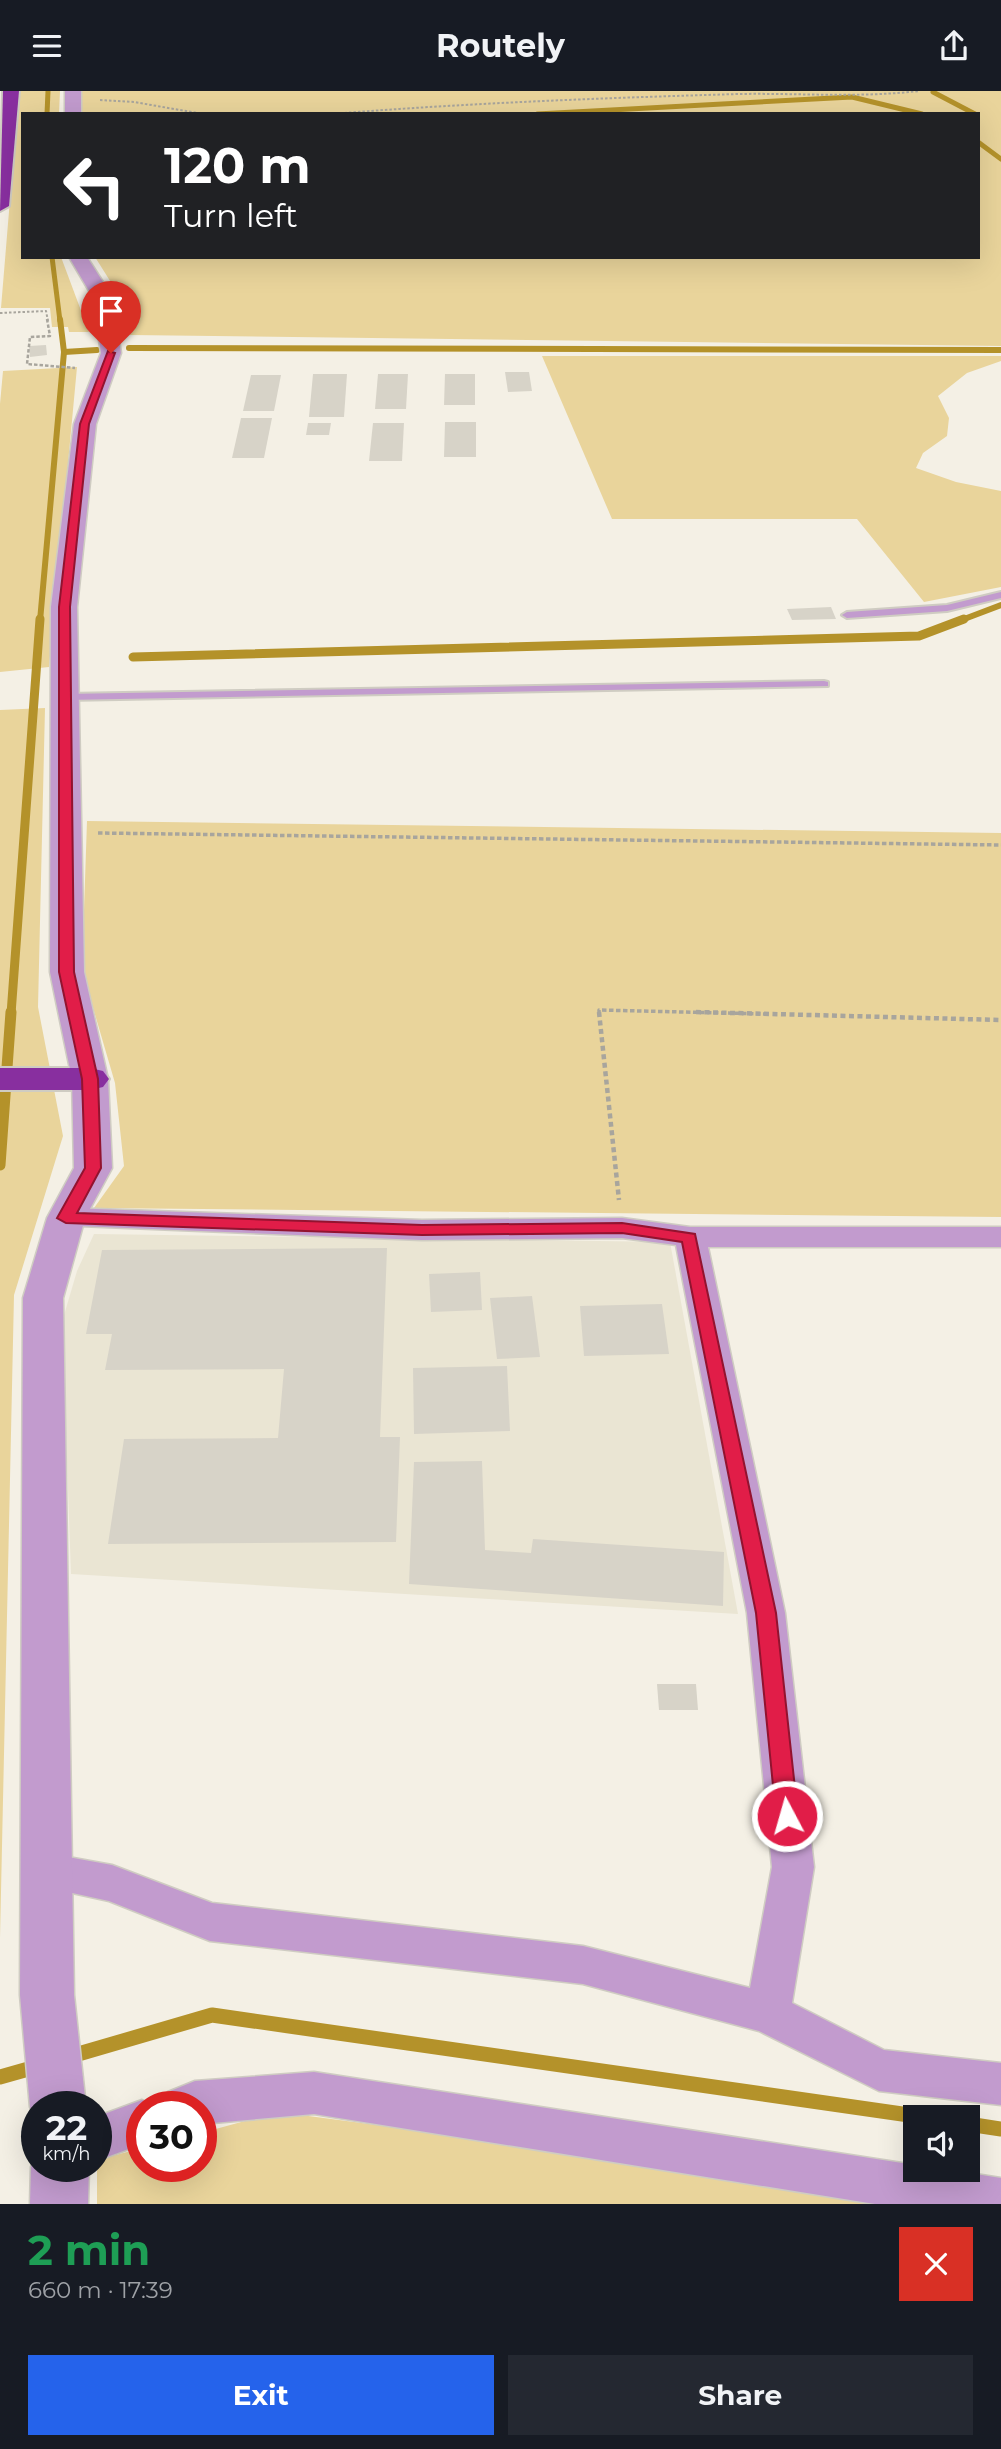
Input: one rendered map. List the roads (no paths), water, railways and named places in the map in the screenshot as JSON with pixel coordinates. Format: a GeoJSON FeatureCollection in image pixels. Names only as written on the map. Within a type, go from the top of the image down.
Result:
{"type":"FeatureCollection","features":[{"type":"Feature","properties":{"kind":"highway"},"geometry":{"type":"LineString","coordinates":[[0,207],[11,91]]}},
{"type":"Feature","properties":{"kind":"highway"},"geometry":{"type":"LineString","coordinates":[[0,1079],[90,1079]]}},
{"type":"Feature","properties":{"kind":"street"},"geometry":{"type":"LineString","coordinates":[[56,2091],[47,1995],[43,1298],[66,1218],[93,1168],[90,1079],[67,972],[64,607],[85,424],[111,353],[102,296],[79,259]]}},
{"type":"Feature","properties":{"kind":"street"},"geometry":{"type":"LineString","coordinates":[[66,1218],[422,1230],[622,1228],[690,1237],[1001,1237]]}},
{"type":"Feature","properties":{"kind":"street"},"geometry":{"type":"LineString","coordinates":[[690,1237],[766,1613],[793,1867],[768,2014]]}},
{"type":"Feature","properties":{"kind":"street"},"geometry":{"type":"LineString","coordinates":[[46,1871],[113,1884],[210,1922],[583,1965],[768,2014],[879,2070],[1001,2084]]}},
{"type":"Feature","properties":{"kind":"street"},"geometry":{"type":"LineString","coordinates":[[217,2101],[314,2093],[1001,2201]]}},
{"type":"Feature","properties":{"kind":"street"},"geometry":{"type":"LineString","coordinates":[[59,2204],[60,2182]]}},
{"type":"Feature","properties":{"kind":"lane"},"geometry":{"type":"LineString","coordinates":[[847,615],[947,608],[1001,595]]}},
{"type":"Feature","properties":{"kind":"lane"},"geometry":{"type":"LineString","coordinates":[[65,697],[824,684]]}},
{"type":"Feature","properties":{"kind":"waterway"},"geometry":{"type":"LineString","coordinates":[[47,112],[48,91]]}},
{"type":"Feature","properties":{"kind":"waterway"},"geometry":{"type":"LineString","coordinates":[[933,92],[971,112]]}},
{"type":"Feature","properties":{"kind":"waterway"},"geometry":{"type":"LineString","coordinates":[[574,112],[852,97],[914,112]]}},
{"type":"Feature","properties":{"kind":"waterway"},"geometry":{"type":"LineString","coordinates":[[980,143],[1001,159]]}},
{"type":"Feature","properties":{"kind":"waterway"},"geometry":{"type":"LineString","coordinates":[[52,259],[60,321]]}},
{"type":"Feature","properties":{"kind":"waterway"},"geometry":{"type":"LineString","coordinates":[[60,319],[64,352]]}},
{"type":"Feature","properties":{"kind":"waterway"},"geometry":{"type":"LineString","coordinates":[[129,348],[1001,350]]}},
{"type":"Feature","properties":{"kind":"waterway"},"geometry":{"type":"LineString","coordinates":[[64,352],[97,350]]}},
{"type":"Feature","properties":{"kind":"waterway"},"geometry":{"type":"LineString","coordinates":[[40,621],[64,352]]}},
{"type":"Feature","properties":{"kind":"waterway"},"geometry":{"type":"LineString","coordinates":[[959,621],[1001,605]]}},
{"type":"Feature","properties":{"kind":"waterway"},"geometry":{"type":"LineString","coordinates":[[11,1014],[40,619]]}},
{"type":"Feature","properties":{"kind":"waterway"},"geometry":{"type":"LineString","coordinates":[[133,657],[919,636],[964,619]]}},
{"type":"Feature","properties":{"kind":"waterway"},"geometry":{"type":"LineString","coordinates":[[0,1165],[11,1012]]}},
{"type":"Feature","properties":{"kind":"waterway"},"geometry":{"type":"LineString","coordinates":[[68,2057],[212,2015],[903,2114]]}},
{"type":"Feature","properties":{"kind":"waterway"},"geometry":{"type":"LineString","coordinates":[[0,2077],[39,2066]]}},
{"type":"Feature","properties":{"kind":"waterway"},"geometry":{"type":"LineString","coordinates":[[980,2126],[1001,2129]]}}]}
